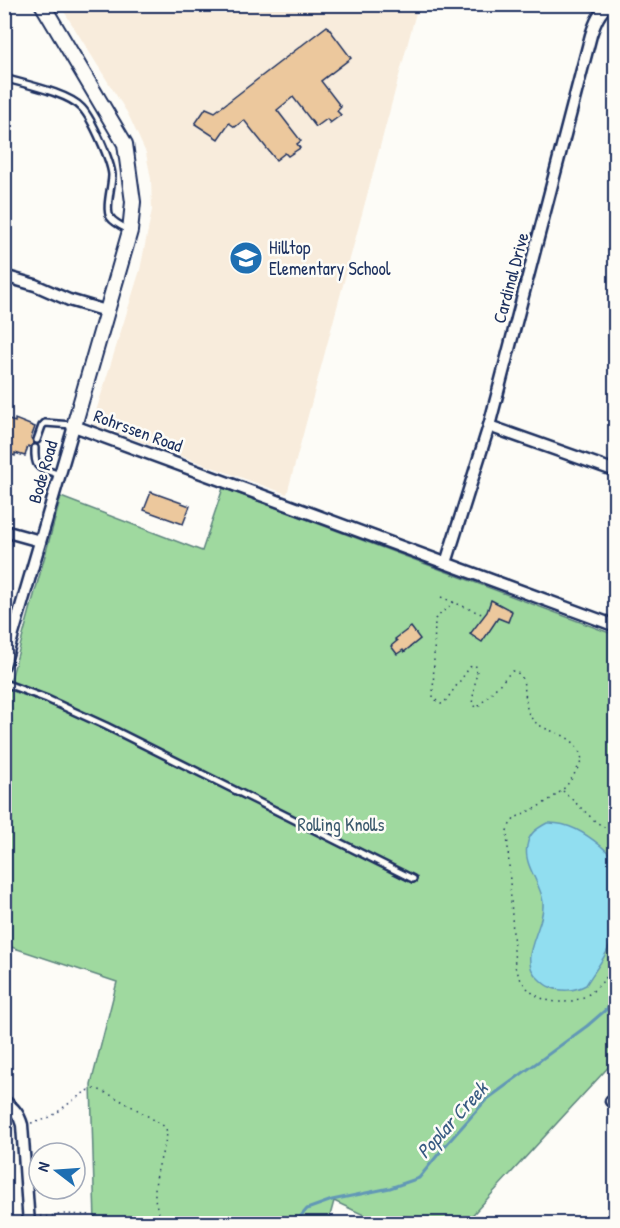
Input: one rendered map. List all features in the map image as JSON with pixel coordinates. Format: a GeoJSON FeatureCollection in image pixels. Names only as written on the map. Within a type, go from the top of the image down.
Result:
{"type":"FeatureCollection","features":[{"type":"Feature","properties":{"kind":"street","name":"Rohrssen Road"},"geometry":{"type":"LineString","coordinates":[[42,4],[125,144],[134,202],[130,231],[74,426],[615,626]]}},
{"type":"Feature","properties":{"kind":"street","name":"Cardinal Drive"},"geometry":{"type":"LineString","coordinates":[[446,563],[489,426],[591,35],[603,10],[610,4]]}},
{"type":"Feature","properties":{"kind":"street"},"geometry":{"type":"LineString","coordinates":[[4,276],[106,311]]}},
{"type":"Feature","properties":{"kind":"street","name":"Bode Road"},"geometry":{"type":"LineString","coordinates":[[5,660],[74,426]]}},
{"type":"Feature","properties":{"kind":"street"},"geometry":{"type":"LineString","coordinates":[[489,426],[615,471]]}},
{"type":"Feature","properties":{"kind":"street"},"geometry":{"type":"LineString","coordinates":[[4,531],[40,542]]}},
{"type":"Feature","properties":{"kind":"street"},"geometry":{"type":"LineString","coordinates":[[4,1101],[14,1108],[22,1125],[33,1220]]}},
{"type":"Feature","properties":{"kind":"lane"},"geometry":{"type":"LineString","coordinates":[[4,78],[62,96],[74,101],[82,108],[107,155],[112,173],[108,210],[110,216],[130,231]]}},
{"type":"Feature","properties":{"kind":"lane"},"geometry":{"type":"LineString","coordinates":[[37,440],[45,423],[74,426]]}},
{"type":"Feature","properties":{"kind":"lane"},"geometry":{"type":"LineString","coordinates":[[35,448],[34,462],[37,466],[60,475]]}},
{"type":"Feature","properties":{"kind":"lane"},"geometry":{"type":"LineString","coordinates":[[4,683],[106,726],[413,879]]}},
{"type":"Feature","properties":{"kind":"path"},"geometry":{"type":"LineString","coordinates":[[441,597],[484,615]]}},
{"type":"Feature","properties":{"kind":"path"},"geometry":{"type":"LineString","coordinates":[[454,602],[435,619],[433,698],[441,704],[444,703],[470,667],[474,665],[477,666],[477,670],[472,704],[478,708],[512,671],[520,673],[523,678],[526,709],[531,718],[540,725],[573,741],[580,749],[582,760],[574,776],[562,790],[537,807],[516,816],[507,831],[516,966],[521,981],[541,998],[556,1003],[580,998],[590,993],[615,966]]}},
{"type":"Feature","properties":{"kind":"path"},"geometry":{"type":"LineString","coordinates":[[562,790],[596,822],[615,834]]}},
{"type":"Feature","properties":{"kind":"path"},"geometry":{"type":"LineString","coordinates":[[22,1125],[47,1120],[86,1092],[94,1089],[99,1089],[161,1124],[166,1128],[167,1134],[155,1183],[155,1196],[161,1224]]}},
{"type":"Feature","properties":{"kind":"path"},"geometry":{"type":"LineString","coordinates":[[33,1220],[65,1214],[93,1215]]}},
{"type":"Feature","properties":{"kind":"shaded area","name":"Hilltop Elementary School"},"geometry":{"type":"Polygon","coordinates":[[[60,5],[418,5],[287,494],[92,424],[140,270],[152,210],[151,179],[146,153],[128,114],[60,5]]]}},
{"type":"Feature","properties":{"kind":"green space","name":"Rolling Knolls"},"geometry":{"type":"Polygon","coordinates":[[[223,488],[615,635],[615,1060],[465,1223],[381,1223],[334,1201],[328,1223],[95,1223],[91,1084],[117,982],[5,945],[5,701],[61,497],[202,551],[223,488]]]}},
{"type":"Feature","properties":{"kind":"water"},"geometry":{"type":"Polygon","coordinates":[[[547,823],[569,826],[582,833],[610,854],[615,863],[616,923],[611,943],[586,985],[573,990],[559,990],[547,986],[532,971],[530,962],[530,953],[540,923],[543,902],[526,853],[529,838],[547,823]]]}},
{"type":"Feature","properties":{"kind":"building"},"geometry":{"type":"Polygon","coordinates":[[[327,26],[351,58],[321,81],[341,107],[337,111],[341,115],[330,123],[327,119],[316,127],[293,97],[277,110],[301,141],[297,144],[300,148],[288,156],[285,153],[276,160],[244,120],[235,127],[229,123],[218,139],[195,124],[206,108],[215,112],[327,26]]]}},
{"type":"Feature","properties":{"kind":"building"},"geometry":{"type":"Polygon","coordinates":[[[6,419],[15,422],[15,419],[35,427],[31,438],[34,443],[28,446],[25,456],[15,453],[15,456],[4,449],[6,419]]]}},
{"type":"Feature","properties":{"kind":"building"},"geometry":{"type":"Polygon","coordinates":[[[151,492],[190,506],[183,524],[144,510],[151,492]]]}},
{"type":"Feature","properties":{"kind":"building"},"geometry":{"type":"Polygon","coordinates":[[[491,600],[512,611],[508,622],[498,618],[482,642],[470,634],[487,612],[491,600]]]}},
{"type":"Feature","properties":{"kind":"building"},"geometry":{"type":"Polygon","coordinates":[[[411,627],[420,639],[404,652],[403,650],[397,654],[391,646],[397,641],[395,639],[411,627]]]}},
{"type":"Feature","properties":{"kind":"waterway","name":"Poplar Creek"},"geometry":{"type":"LineString","coordinates":[[294,1224],[307,1209],[332,1200],[390,1188],[419,1178],[486,1100],[587,1026],[616,1001]]}},
{"type":"Feature","properties":{"kind":"place","name":"Hilltop Elementary School"},"geometry":{"type":"Point","coordinates":[246,258]}}]}
